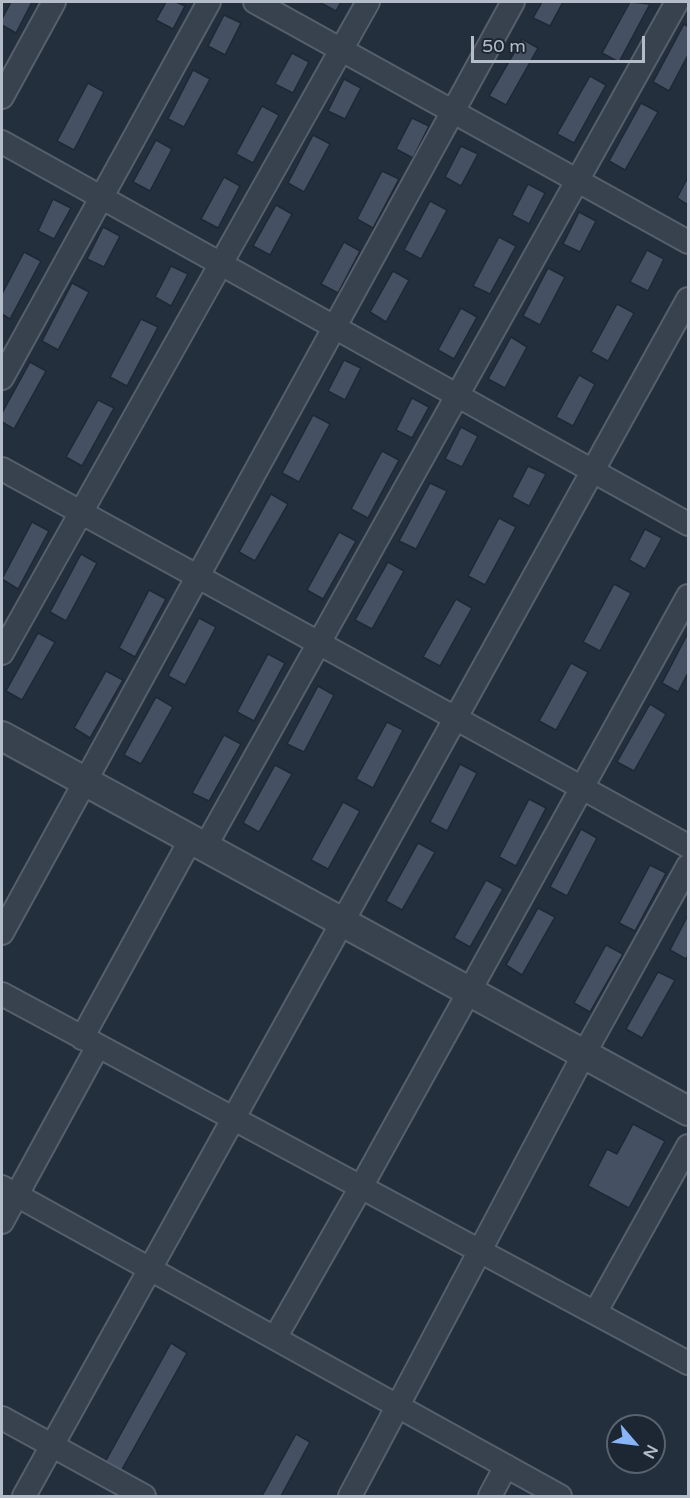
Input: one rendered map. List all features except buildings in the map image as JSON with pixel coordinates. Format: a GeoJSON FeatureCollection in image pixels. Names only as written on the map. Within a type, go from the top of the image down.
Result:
{"type":"FeatureCollection","features":[{"type":"Feature","properties":{"kind":"street"},"geometry":{"type":"LineString","coordinates":[[2,97],[54,2]]}},
{"type":"Feature","properties":{"kind":"street"},"geometry":{"type":"LineString","coordinates":[[2,378],[209,2]]}},
{"type":"Feature","properties":{"kind":"street"},"geometry":{"type":"LineString","coordinates":[[255,2],[688,242]]}},
{"type":"Feature","properties":{"kind":"street"},"geometry":{"type":"LineString","coordinates":[[2,653],[368,2]]}},
{"type":"Feature","properties":{"kind":"street"},"geometry":{"type":"LineString","coordinates":[[2,933],[513,2]]}},
{"type":"Feature","properties":{"kind":"street"},"geometry":{"type":"LineString","coordinates":[[2,1222],[9,1191],[198,843],[318,643],[677,2]]}},
{"type":"Feature","properties":{"kind":"street"},"geometry":{"type":"LineString","coordinates":[[2,142],[688,524]]}},
{"type":"Feature","properties":{"kind":"street"},"geometry":{"type":"LineString","coordinates":[[24,1497],[688,299]]}},
{"type":"Feature","properties":{"kind":"street"},"geometry":{"type":"LineString","coordinates":[[2,469],[688,846]]}},
{"type":"Feature","properties":{"kind":"street"},"geometry":{"type":"LineString","coordinates":[[275,1338],[688,596]]}},
{"type":"Feature","properties":{"kind":"street"},"geometry":{"type":"LineString","coordinates":[[2,736],[688,1111]]}},
{"type":"Feature","properties":{"kind":"street"},"geometry":{"type":"LineString","coordinates":[[350,1497],[584,1054],[688,866]]}},
{"type":"Feature","properties":{"kind":"street"},"geometry":{"type":"LineString","coordinates":[[2,994],[688,1363]]}},
{"type":"Feature","properties":{"kind":"street"},"geometry":{"type":"LineString","coordinates":[[595,1313],[688,1146]]}},
{"type":"Feature","properties":{"kind":"street"},"geometry":{"type":"LineString","coordinates":[[9,1191],[560,1497]]}},
{"type":"Feature","properties":{"kind":"street"},"geometry":{"type":"LineString","coordinates":[[2,1418],[144,1497]]}},
{"type":"Feature","properties":{"kind":"street"},"geometry":{"type":"LineString","coordinates":[[490,1497],[506,1466]]}}]}
